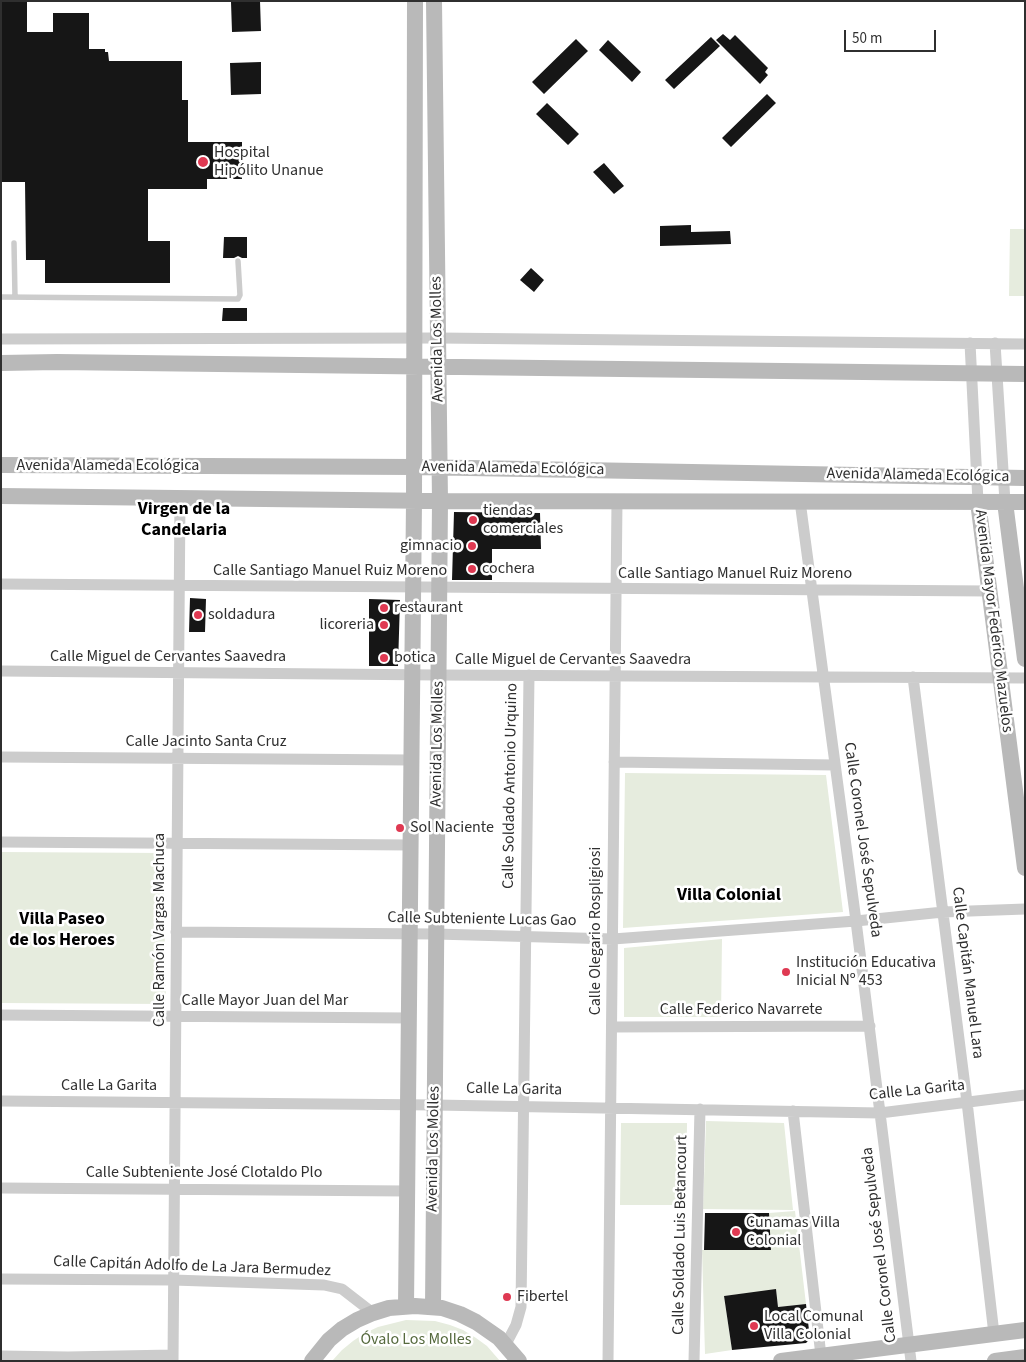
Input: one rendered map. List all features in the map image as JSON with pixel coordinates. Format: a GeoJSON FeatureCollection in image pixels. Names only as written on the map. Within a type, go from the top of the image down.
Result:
{"type":"FeatureCollection","features":[{"type":"Feature","properties":{"kind":"street","name":"Avenida Los Molles"},"geometry":{"type":"LineString","coordinates":[[406,1306],[414,501],[415,1]]}},
{"type":"Feature","properties":{"kind":"street","name":"Avenida Los Molles"},"geometry":{"type":"LineString","coordinates":[[433,1307],[440,501],[434,1]]}},
{"type":"Feature","properties":{"kind":"street"},"geometry":{"type":"LineString","coordinates":[[1,339],[438,338],[1025,344]]}},
{"type":"Feature","properties":{"kind":"street","name":"Avenida Mayor Federico Mazuelos"},"geometry":{"type":"LineString","coordinates":[[970,342],[978,502],[1025,868]]}},
{"type":"Feature","properties":{"kind":"street","name":"Avenida Mayor Federico Mazuelos"},"geometry":{"type":"LineString","coordinates":[[995,343],[1005,502],[1025,659]]}},
{"type":"Feature","properties":{"kind":"street"},"geometry":{"type":"LineString","coordinates":[[1,363],[57,362],[1025,374]]}},
{"type":"Feature","properties":{"kind":"street","name":"Avenida Alameda Ecológica"},"geometry":{"type":"LineString","coordinates":[[1,465],[414,467],[1025,478]]}},
{"type":"Feature","properties":{"kind":"street","name":"Avenida Alameda Ecológica"},"geometry":{"type":"LineString","coordinates":[[1,496],[414,501],[1025,502]]}},
{"type":"Feature","properties":{"kind":"street","name":"Calle Ramón Vargas Machuca"},"geometry":{"type":"LineString","coordinates":[[173,1358],[180,499]]}},
{"type":"Feature","properties":{"kind":"street","name":"Calle Olegario Rospligiosi"},"geometry":{"type":"LineString","coordinates":[[608,1361],[617,501]]}},
{"type":"Feature","properties":{"kind":"street","name":"Calle Coronel José Sepulveda"},"geometry":{"type":"LineString","coordinates":[[800,502],[870,1026],[910,1353]]}},
{"type":"Feature","properties":{"kind":"street","name":"Calle Santiago Manuel Ruiz Moreno"},"geometry":{"type":"LineString","coordinates":[[1,584],[990,591]]}},
{"type":"Feature","properties":{"kind":"street","name":"Calle Miguel de Cervantes Saavedra"},"geometry":{"type":"LineString","coordinates":[[1,672],[1025,678]]}},
{"type":"Feature","properties":{"kind":"street","name":"Calle Soldado Antonio Urquino"},"geometry":{"type":"LineString","coordinates":[[506,1344],[516,1325],[521,1307],[529,676]]}},
{"type":"Feature","properties":{"kind":"street","name":"Calle Capitán Manuel Lara"},"geometry":{"type":"LineString","coordinates":[[913,677],[967,1102],[994,1334]]}},
{"type":"Feature","properties":{"kind":"street","name":"Calle Jacinto Santa Cruz"},"geometry":{"type":"LineString","coordinates":[[1,757],[411,760]]}},
{"type":"Feature","properties":{"kind":"street"},"geometry":{"type":"LineString","coordinates":[[614,762],[835,764]]}},
{"type":"Feature","properties":{"kind":"street"},"geometry":{"type":"LineString","coordinates":[[1,842],[410,845]]}},
{"type":"Feature","properties":{"kind":"street","name":"Calle Subteniente Lucas Gao"},"geometry":{"type":"LineString","coordinates":[[176,932],[436,934],[612,939],[856,921],[943,912],[1025,909]]}},
{"type":"Feature","properties":{"kind":"street","name":"Calle Mayor Juan del Mar"},"geometry":{"type":"LineString","coordinates":[[1,1015],[409,1018]]}},
{"type":"Feature","properties":{"kind":"street","name":"Calle Federico Navarrete"},"geometry":{"type":"LineString","coordinates":[[612,1026],[870,1026]]}},
{"type":"Feature","properties":{"kind":"street","name":"Calle La Garita"},"geometry":{"type":"LineString","coordinates":[[1,1101],[523,1106],[880,1113],[1025,1095]]}},
{"type":"Feature","properties":{"kind":"street","name":"Calle Soldado Luis Betancourt"},"geometry":{"type":"LineString","coordinates":[[694,1361],[700,1109]]}},
{"type":"Feature","properties":{"kind":"street"},"geometry":{"type":"LineString","coordinates":[[793,1111],[821,1356]]}},
{"type":"Feature","properties":{"kind":"street","name":"Calle Subteniente José Clotaldo Plo"},"geometry":{"type":"LineString","coordinates":[[1,1188],[407,1191]]}},
{"type":"Feature","properties":{"kind":"street","name":"Calle Capitán Adolfo de La Jara Bermudez"},"geometry":{"type":"LineString","coordinates":[[1,1279],[173,1280],[324,1285],[342,1289],[373,1313]]}},
{"type":"Feature","properties":{"kind":"street"},"geometry":{"type":"LineString","coordinates":[[312,1361],[329,1340],[357,1320],[389,1308],[406,1306],[433,1307],[468,1317],[492,1332],[506,1344],[519,1361]]}},
{"type":"Feature","properties":{"kind":"street"},"geometry":{"type":"LineString","coordinates":[[781,1361],[821,1356],[910,1353],[994,1334],[1025,1330]]}},
{"type":"Feature","properties":{"kind":"street"},"geometry":{"type":"LineString","coordinates":[[1,1356],[173,1358]]}},
{"type":"Feature","properties":{"kind":"street"},"geometry":{"type":"LineString","coordinates":[[995,1361],[1025,1357]]}},
{"type":"Feature","properties":{"kind":"lane"},"geometry":{"type":"LineString","coordinates":[[14,243],[15,297]]}},
{"type":"Feature","properties":{"kind":"lane"},"geometry":{"type":"LineString","coordinates":[[1,297],[238,299],[240,295],[238,261]]}},
{"type":"Feature","properties":{"kind":"green space"},"geometry":{"type":"Polygon","coordinates":[[[1010,229],[1025,229],[1025,296],[1009,296],[1010,229]]]}},
{"type":"Feature","properties":{"kind":"green space"},"geometry":{"type":"Polygon","coordinates":[[[625,773],[826,775],[843,912],[623,928],[625,773]]]}},
{"type":"Feature","properties":{"kind":"green space"},"geometry":{"type":"Polygon","coordinates":[[[1,852],[163,853],[166,1004],[1,1003],[1,852]]]}},
{"type":"Feature","properties":{"kind":"green space"},"geometry":{"type":"Polygon","coordinates":[[[722,939],[721,1017],[624,1017],[624,948],[722,939]]]}},
{"type":"Feature","properties":{"kind":"green space"},"geometry":{"type":"Polygon","coordinates":[[[706,1121],[784,1123],[793,1210],[703,1209],[706,1121]]]}},
{"type":"Feature","properties":{"kind":"green space"},"geometry":{"type":"Polygon","coordinates":[[[621,1123],[687,1123],[686,1205],[620,1205],[621,1123]]]}},
{"type":"Feature","properties":{"kind":"green space"},"geometry":{"type":"Polygon","coordinates":[[[795,1211],[806,1304],[778,1307],[776,1290],[724,1296],[732,1350],[705,1354],[702,1250],[769,1250],[769,1213],[795,1211]]]}},
{"type":"Feature","properties":{"kind":"green space","name":"Óvalo Los Molles"},"geometry":{"type":"Polygon","coordinates":[[[406,1320],[435,1321],[463,1330],[487,1346],[500,1361],[332,1361],[342,1350],[365,1333],[378,1327],[406,1320]]]}},
{"type":"Feature","properties":{"kind":"building"},"geometry":{"type":"Polygon","coordinates":[[[1,1],[27,1],[27,32],[53,32],[53,13],[89,13],[89,49],[105,49],[105,52],[108,52],[109,61],[182,61],[182,100],[188,100],[188,142],[242,142],[242,179],[207,179],[207,189],[148,189],[148,241],[170,241],[170,283],[45,283],[45,260],[26,260],[25,182],[1,182],[1,1]]]}},
{"type":"Feature","properties":{"kind":"building"},"geometry":{"type":"Polygon","coordinates":[[[260,1],[261,31],[232,32],[231,2],[260,1]]]}},
{"type":"Feature","properties":{"kind":"building"},"geometry":{"type":"Polygon","coordinates":[[[723,34],[730,40],[735,35],[768,68],[765,72],[768,75],[760,84],[716,40],[723,34]]]}},
{"type":"Feature","properties":{"kind":"building"},"geometry":{"type":"Polygon","coordinates":[[[711,37],[720,46],[674,89],[665,80],[711,37]]]}},
{"type":"Feature","properties":{"kind":"building"},"geometry":{"type":"Polygon","coordinates":[[[576,39],[588,51],[544,94],[532,82],[576,39]]]}},
{"type":"Feature","properties":{"kind":"building"},"geometry":{"type":"Polygon","coordinates":[[[608,40],[641,72],[632,82],[599,50],[608,40]]]}},
{"type":"Feature","properties":{"kind":"building"},"geometry":{"type":"Polygon","coordinates":[[[261,62],[261,94],[231,95],[230,63],[261,62]]]}},
{"type":"Feature","properties":{"kind":"building"},"geometry":{"type":"Polygon","coordinates":[[[767,94],[776,103],[731,147],[722,138],[767,94]]]}},
{"type":"Feature","properties":{"kind":"building"},"geometry":{"type":"Polygon","coordinates":[[[547,103],[579,134],[568,145],[536,114],[547,103]]]}},
{"type":"Feature","properties":{"kind":"building"},"geometry":{"type":"Polygon","coordinates":[[[604,163],[624,186],[614,194],[593,172],[604,163]]]}},
{"type":"Feature","properties":{"kind":"building"},"geometry":{"type":"Polygon","coordinates":[[[691,225],[691,232],[730,231],[731,244],[660,246],[660,226],[691,225]]]}},
{"type":"Feature","properties":{"kind":"building"},"geometry":{"type":"Polygon","coordinates":[[[224,237],[247,237],[247,258],[238,256],[223,258],[224,237]]]}},
{"type":"Feature","properties":{"kind":"building"},"geometry":{"type":"Polygon","coordinates":[[[531,268],[544,280],[534,292],[520,280],[531,268]]]}},
{"type":"Feature","properties":{"kind":"building"},"geometry":{"type":"Polygon","coordinates":[[[223,308],[247,308],[247,321],[222,321],[223,308]]]}},
{"type":"Feature","properties":{"kind":"building"},"geometry":{"type":"Polygon","coordinates":[[[454,512],[540,513],[541,549],[492,549],[492,580],[452,580],[454,512]]]}},
{"type":"Feature","properties":{"kind":"building","name":"soldadura"},"geometry":{"type":"Polygon","coordinates":[[[190,598],[206,599],[205,632],[189,632],[190,598]]]}},
{"type":"Feature","properties":{"kind":"building"},"geometry":{"type":"Polygon","coordinates":[[[369,599],[400,600],[398,666],[369,666],[369,599]]]}},
{"type":"Feature","properties":{"kind":"building","name":"Cunamas Villa Colonial"},"geometry":{"type":"Polygon","coordinates":[[[705,1213],[769,1213],[771,1250],[704,1250],[705,1213]]]}},
{"type":"Feature","properties":{"kind":"building","name":"Local Comunal Villa Colonial"},"geometry":{"type":"Polygon","coordinates":[[[776,1289],[778,1307],[806,1304],[810,1339],[806,1343],[732,1350],[724,1296],[776,1289]]]}},
{"type":"Feature","properties":{"kind":"place","name":"Hospital Hipólito Unanue"},"geometry":{"type":"Point","coordinates":[203,162]}},
{"type":"Feature","properties":{"kind":"place","name":"tiendas comerciales"},"geometry":{"type":"Point","coordinates":[473,520]}},
{"type":"Feature","properties":{"kind":"place","name":"gimnacio"},"geometry":{"type":"Point","coordinates":[472,546]}},
{"type":"Feature","properties":{"kind":"place","name":"cochera"},"geometry":{"type":"Point","coordinates":[472,569]}},
{"type":"Feature","properties":{"kind":"place","name":"restaurant"},"geometry":{"type":"Point","coordinates":[384,608]}},
{"type":"Feature","properties":{"kind":"place","name":"soldadura"},"geometry":{"type":"Point","coordinates":[198,615]}},
{"type":"Feature","properties":{"kind":"place","name":"licoreria"},"geometry":{"type":"Point","coordinates":[384,625]}},
{"type":"Feature","properties":{"kind":"place","name":"botica"},"geometry":{"type":"Point","coordinates":[384,658]}},
{"type":"Feature","properties":{"kind":"place","name":"Sol Naciente"},"geometry":{"type":"Point","coordinates":[400,828]}},
{"type":"Feature","properties":{"kind":"place","name":"Institución Educativa Inicial Nº 453"},"geometry":{"type":"Point","coordinates":[786,972]}},
{"type":"Feature","properties":{"kind":"place","name":"Cunamas Villa Colonial"},"geometry":{"type":"Point","coordinates":[736,1232]}},
{"type":"Feature","properties":{"kind":"place","name":"Fibertel"},"geometry":{"type":"Point","coordinates":[507,1297]}},
{"type":"Feature","properties":{"kind":"place","name":"Local Comunal Villa Colonial"},"geometry":{"type":"Point","coordinates":[754,1326]}},
{"type":"Feature","properties":{"kind":"district","name":"Virgen de la Candelaria"},"geometry":{"type":"Point","coordinates":[184,520]}},
{"type":"Feature","properties":{"kind":"district","name":"Villa Colonial"},"geometry":{"type":"Point","coordinates":[729,896]}},
{"type":"Feature","properties":{"kind":"district","name":"Villa Paseo de los Heroes"},"geometry":{"type":"Point","coordinates":[62,930]}}]}
